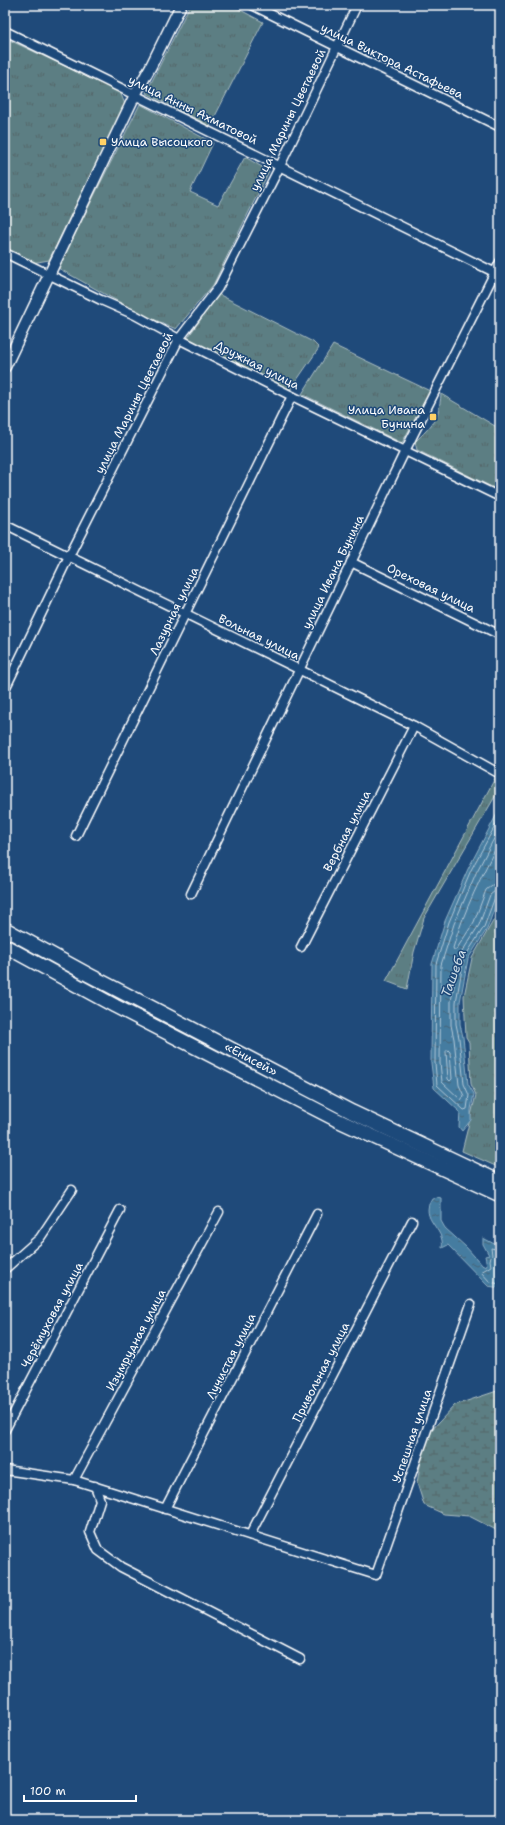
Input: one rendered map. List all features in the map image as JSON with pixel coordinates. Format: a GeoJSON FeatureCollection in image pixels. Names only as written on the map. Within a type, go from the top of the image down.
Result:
{"type":"FeatureCollection","features":[{"type":"Feature","properties":{"kind":"highway","name":"«Енисей»"},"geometry":{"type":"LineString","coordinates":[[5,929],[352,1112],[500,1182]]}},
{"type":"Feature","properties":{"kind":"highway","name":"«Енисей»"},"geometry":{"type":"LineString","coordinates":[[5,946],[115,1006],[335,1119],[500,1195]]}},
{"type":"Feature","properties":{"kind":"street"},"geometry":{"type":"LineString","coordinates":[[5,367],[48,273],[181,5]]}},
{"type":"Feature","properties":{"kind":"street","name":"улица Виктора Астафьева"},"geometry":{"type":"LineString","coordinates":[[252,5],[500,127]]}},
{"type":"Feature","properties":{"kind":"street","name":"улица Марины Цветаевой"},"geometry":{"type":"LineString","coordinates":[[5,689],[179,339],[218,288],[280,166],[357,5]]}},
{"type":"Feature","properties":{"kind":"street","name":"улица Анны Ахматовой"},"geometry":{"type":"LineString","coordinates":[[5,31],[497,274]]}},
{"type":"Feature","properties":{"kind":"street","name":"Дружная улица"},"geometry":{"type":"LineString","coordinates":[[5,253],[135,315],[292,396],[500,497]]}},
{"type":"Feature","properties":{"kind":"street","name":"улица Ивана Бунина"},"geometry":{"type":"LineString","coordinates":[[191,894],[405,451],[497,274],[500,262]]}},
{"type":"Feature","properties":{"kind":"street","name":"Лазурная улица"},"geometry":{"type":"LineString","coordinates":[[76,836],[292,396]]}},
{"type":"Feature","properties":{"kind":"street","name":"Вольная улица"},"geometry":{"type":"LineString","coordinates":[[5,525],[414,726],[500,774]]}},
{"type":"Feature","properties":{"kind":"street","name":"Ореховая улица"},"geometry":{"type":"LineString","coordinates":[[351,562],[500,635]]}},
{"type":"Feature","properties":{"kind":"street","name":"Вербная улица"},"geometry":{"type":"LineString","coordinates":[[302,947],[414,726]]}},
{"type":"Feature","properties":{"kind":"street"},"geometry":{"type":"LineString","coordinates":[[5,1269],[40,1238],[72,1190]]}},
{"type":"Feature","properties":{"kind":"street","name":"Черёмуховая улица"},"geometry":{"type":"LineString","coordinates":[[5,1430],[120,1210]]}},
{"type":"Feature","properties":{"kind":"street","name":"Изумрудная улица"},"geometry":{"type":"LineString","coordinates":[[74,1480],[219,1212]]}},
{"type":"Feature","properties":{"kind":"street","name":"Лучистая улица"},"geometry":{"type":"LineString","coordinates":[[165,1509],[317,1214]]}},
{"type":"Feature","properties":{"kind":"street","name":"Привольная улица"},"geometry":{"type":"LineString","coordinates":[[250,1535],[412,1221]]}},
{"type":"Feature","properties":{"kind":"street","name":"Успешная улица"},"geometry":{"type":"LineString","coordinates":[[250,1535],[376,1575],[471,1304]]}},
{"type":"Feature","properties":{"kind":"street"},"geometry":{"type":"LineString","coordinates":[[5,1470],[74,1480],[250,1535]]}},
{"type":"Feature","properties":{"kind":"street"},"geometry":{"type":"LineString","coordinates":[[95,1486],[100,1500],[90,1532],[98,1550],[121,1567],[300,1659]]}},
{"type":"Feature","properties":{"kind":"green space"},"geometry":{"type":"Polygon","coordinates":[[[190,5],[231,5],[263,22],[210,126],[146,93],[190,5]]]}},
{"type":"Feature","properties":{"kind":"green space"},"geometry":{"type":"Polygon","coordinates":[[[5,38],[120,92],[125,104],[49,260],[32,263],[5,248],[5,38]]]}},
{"type":"Feature","properties":{"kind":"green space"},"geometry":{"type":"Polygon","coordinates":[[[140,104],[213,143],[190,192],[218,205],[245,157],[269,171],[213,285],[176,329],[137,312],[58,268],[140,104]]]}},
{"type":"Feature","properties":{"kind":"green space"},"geometry":{"type":"Polygon","coordinates":[[[218,294],[313,342],[319,348],[290,390],[187,339],[218,294]]]}},
{"type":"Feature","properties":{"kind":"green space"},"geometry":{"type":"Polygon","coordinates":[[[333,345],[430,391],[402,443],[302,394],[333,345]]]}},
{"type":"Feature","properties":{"kind":"green space"},"geometry":{"type":"Polygon","coordinates":[[[441,394],[500,429],[500,491],[417,450],[415,442],[434,421],[440,403],[441,394]]]}},
{"type":"Feature","properties":{"kind":"green space"},"geometry":{"type":"Polygon","coordinates":[[[500,769],[500,788],[424,918],[414,952],[407,989],[386,981],[500,769]]]}},
{"type":"Feature","properties":{"kind":"green space"},"geometry":{"type":"Polygon","coordinates":[[[500,909],[500,1168],[462,1151],[476,1095],[471,1084],[469,1042],[466,1037],[464,996],[472,958],[500,909]]]}},
{"type":"Feature","properties":{"kind":"green space"},"geometry":{"type":"Polygon","coordinates":[[[500,1390],[500,1532],[469,1516],[444,1514],[424,1505],[417,1483],[425,1437],[455,1405],[500,1390]]]}},
{"type":"Feature","properties":{"kind":"water","name":"Ташеба"},"geometry":{"type":"Polygon","coordinates":[[[500,808],[500,893],[487,929],[468,959],[460,1002],[460,1024],[463,1037],[468,1084],[474,1094],[471,1109],[471,1120],[462,1131],[459,1127],[460,1112],[434,1088],[431,1063],[432,964],[445,921],[468,869],[500,808]]]}},
{"type":"Feature","properties":{"kind":"water"},"geometry":{"type":"Polygon","coordinates":[[[432,1198],[441,1198],[441,1221],[445,1228],[466,1247],[483,1266],[487,1265],[485,1256],[489,1255],[483,1244],[483,1238],[500,1247],[500,1288],[488,1286],[448,1245],[442,1248],[440,1235],[428,1212],[432,1198]]]}},
{"type":"Feature","properties":{"kind":"place","name":"Улица Высоцкого"},"geometry":{"type":"Point","coordinates":[103,142]}},
{"type":"Feature","properties":{"kind":"place","name":"Улица Ивана Бунина"},"geometry":{"type":"Point","coordinates":[433,417]}}]}
